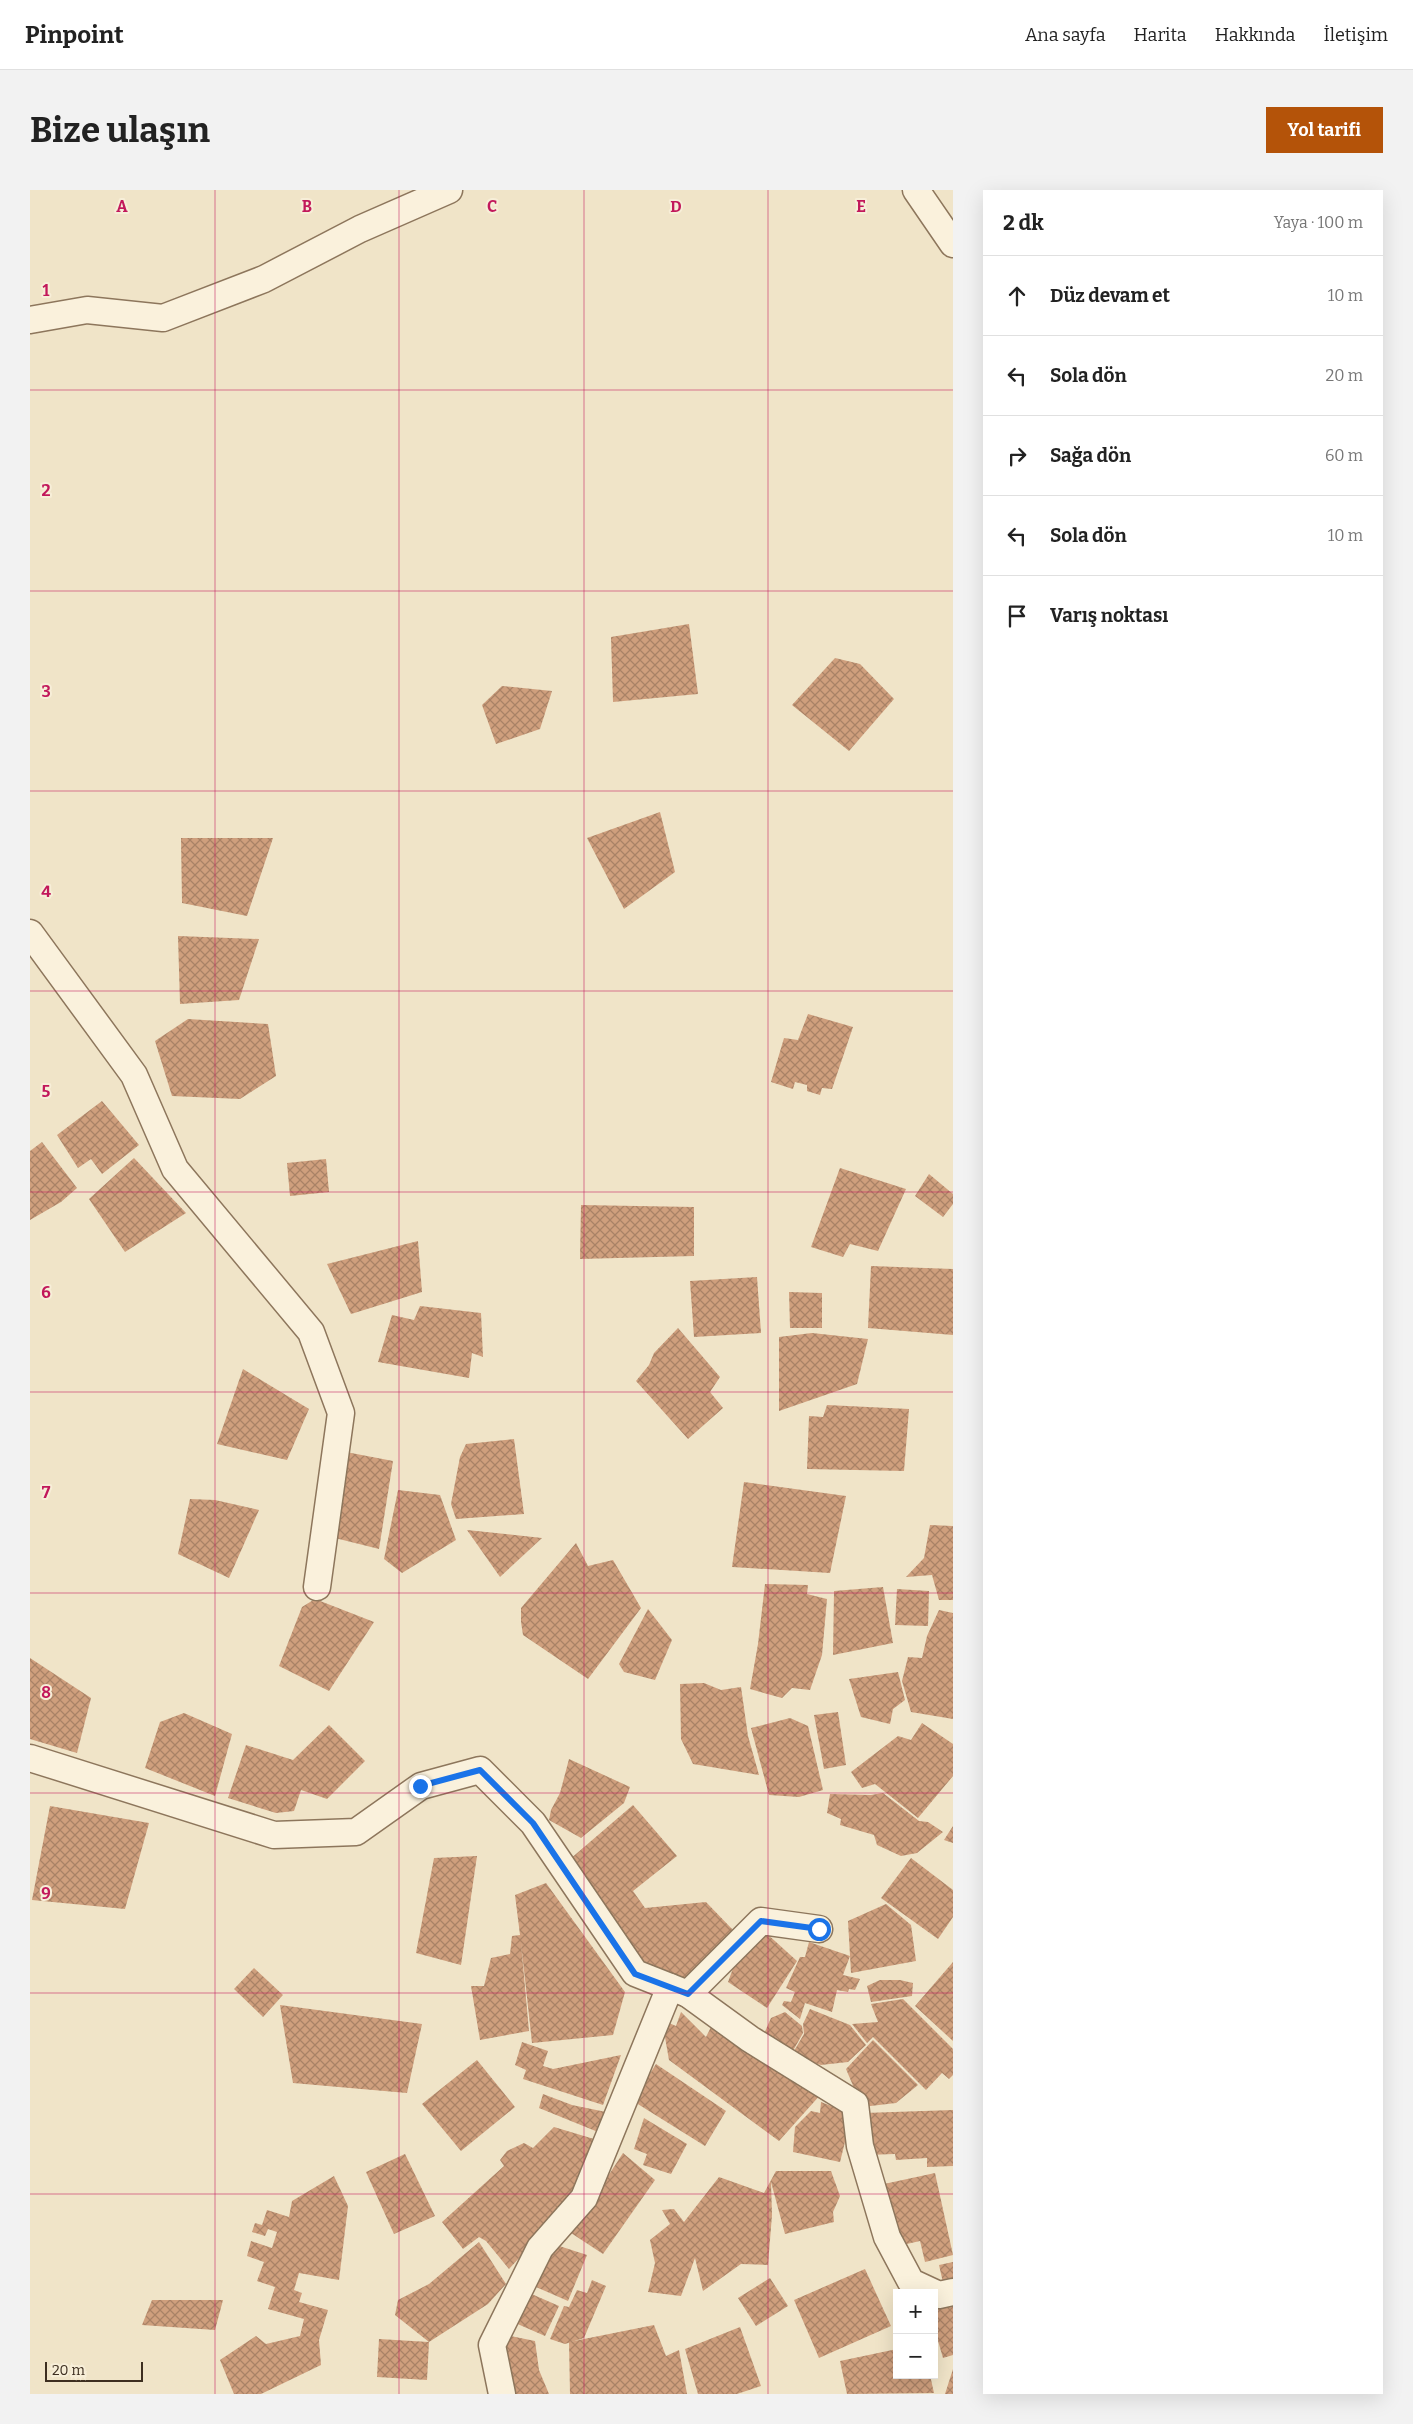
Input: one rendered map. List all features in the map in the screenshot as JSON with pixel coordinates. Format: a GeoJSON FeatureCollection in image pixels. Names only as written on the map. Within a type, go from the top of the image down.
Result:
{"type":"FeatureCollection","features":[{"type":"Feature","properties":{"kind":"street"},"geometry":{"type":"LineString","coordinates":[[30,320],[87,310],[163,318],[264,279],[360,229],[449,190]]}},
{"type":"Feature","properties":{"kind":"street"},"geometry":{"type":"LineString","coordinates":[[916,190],[953,244]]}},
{"type":"Feature","properties":{"kind":"street"},"geometry":{"type":"LineString","coordinates":[[30,933],[134,1075],[176,1169],[311,1332],[341,1413],[317,1587]]}},
{"type":"Feature","properties":{"kind":"street"},"geometry":{"type":"LineString","coordinates":[[30,1758],[274,1835],[356,1832],[420,1786],[480,1770],[533,1823],[635,1974],[679,1991],[750,2039],[855,2104],[860,2146],[886,2237],[911,2282],[938,2295],[953,2292]]}},
{"type":"Feature","properties":{"kind":"street"},"geometry":{"type":"LineString","coordinates":[[502,2394],[492,2345],[540,2248],[584,2198],[679,1991],[761,1921],[819,1929]]}},
{"type":"Feature","properties":{"kind":"building"},"geometry":{"type":"Polygon","coordinates":[[[689,624],[698,694],[613,702],[611,637],[689,624]]]}},
{"type":"Feature","properties":{"kind":"building"},"geometry":{"type":"Polygon","coordinates":[[[835,658],[860,664],[894,699],[849,751],[792,705],[835,658]]]}},
{"type":"Feature","properties":{"kind":"building"},"geometry":{"type":"Polygon","coordinates":[[[502,686],[552,691],[540,729],[496,744],[482,705],[502,686]]]}},
{"type":"Feature","properties":{"kind":"building"},"geometry":{"type":"Polygon","coordinates":[[[660,812],[675,872],[624,909],[587,838],[660,812]]]}},
{"type":"Feature","properties":{"kind":"building"},"geometry":{"type":"Polygon","coordinates":[[[181,838],[273,838],[247,916],[182,903],[181,838]]]}},
{"type":"Feature","properties":{"kind":"building"},"geometry":{"type":"Polygon","coordinates":[[[178,936],[259,939],[239,1000],[180,1004],[178,936]]]}},
{"type":"Feature","properties":{"kind":"building"},"geometry":{"type":"Polygon","coordinates":[[[808,1014],[853,1027],[832,1089],[822,1088],[820,1095],[807,1091],[807,1085],[795,1082],[793,1089],[771,1082],[784,1038],[798,1040],[808,1014]]]}},
{"type":"Feature","properties":{"kind":"building"},"geometry":{"type":"Polygon","coordinates":[[[188,1019],[268,1024],[276,1076],[240,1099],[172,1096],[155,1041],[188,1019]]]}},
{"type":"Feature","properties":{"kind":"building"},"geometry":{"type":"Polygon","coordinates":[[[102,1101],[139,1145],[102,1174],[91,1159],[78,1168],[57,1135],[102,1101]]]}},
{"type":"Feature","properties":{"kind":"building"},"geometry":{"type":"Polygon","coordinates":[[[42,1142],[77,1188],[61,1202],[30,1220],[30,1151],[42,1142]]]}},
{"type":"Feature","properties":{"kind":"building"},"geometry":{"type":"Polygon","coordinates":[[[134,1158],[186,1213],[125,1252],[89,1199],[134,1158]]]}},
{"type":"Feature","properties":{"kind":"building"},"geometry":{"type":"Polygon","coordinates":[[[326,1159],[329,1192],[290,1196],[287,1163],[326,1159]]]}},
{"type":"Feature","properties":{"kind":"building"},"geometry":{"type":"Polygon","coordinates":[[[840,1168],[906,1189],[878,1251],[850,1244],[843,1257],[811,1247],[840,1168]]]}},
{"type":"Feature","properties":{"kind":"building"},"geometry":{"type":"Polygon","coordinates":[[[929,1174],[953,1194],[953,1204],[943,1217],[915,1196],[929,1174]]]}},
{"type":"Feature","properties":{"kind":"building"},"geometry":{"type":"Polygon","coordinates":[[[581,1205],[694,1207],[694,1256],[580,1259],[581,1205]]]}},
{"type":"Feature","properties":{"kind":"building"},"geometry":{"type":"Polygon","coordinates":[[[418,1241],[422,1292],[351,1314],[327,1264],[418,1241]]]}},
{"type":"Feature","properties":{"kind":"building"},"geometry":{"type":"Polygon","coordinates":[[[871,1266],[953,1269],[953,1335],[868,1328],[871,1266]]]}},
{"type":"Feature","properties":{"kind":"building"},"geometry":{"type":"Polygon","coordinates":[[[757,1277],[761,1333],[694,1337],[690,1281],[757,1277]]]}},
{"type":"Feature","properties":{"kind":"building"},"geometry":{"type":"Polygon","coordinates":[[[789,1292],[822,1293],[822,1328],[790,1328],[789,1292]]]}},
{"type":"Feature","properties":{"kind":"building"},"geometry":{"type":"Polygon","coordinates":[[[420,1306],[481,1313],[483,1357],[472,1353],[469,1378],[378,1362],[392,1315],[414,1320],[420,1306]]]}},
{"type":"Feature","properties":{"kind":"building"},"geometry":{"type":"Polygon","coordinates":[[[678,1328],[720,1377],[710,1392],[723,1408],[688,1439],[636,1381],[649,1365],[654,1353],[678,1328]]]}},
{"type":"Feature","properties":{"kind":"building"},"geometry":{"type":"Polygon","coordinates":[[[812,1333],[868,1339],[857,1384],[779,1411],[779,1337],[812,1333]]]}},
{"type":"Feature","properties":{"kind":"building"},"geometry":{"type":"Polygon","coordinates":[[[243,1369],[309,1409],[287,1460],[217,1444],[243,1369]]]}},
{"type":"Feature","properties":{"kind":"building"},"geometry":{"type":"Polygon","coordinates":[[[827,1405],[909,1409],[904,1471],[807,1469],[809,1416],[823,1417],[827,1405]]]}},
{"type":"Feature","properties":{"kind":"building"},"geometry":{"type":"Polygon","coordinates":[[[514,1439],[524,1514],[456,1519],[451,1504],[460,1457],[466,1444],[514,1439]]]}},
{"type":"Feature","properties":{"kind":"building"},"geometry":{"type":"Polygon","coordinates":[[[346,1452],[393,1461],[379,1549],[335,1538],[346,1452]]]}},
{"type":"Feature","properties":{"kind":"building"},"geometry":{"type":"Polygon","coordinates":[[[744,1482],[846,1496],[830,1573],[732,1567],[744,1482]]]}},
{"type":"Feature","properties":{"kind":"building"},"geometry":{"type":"Polygon","coordinates":[[[398,1490],[440,1495],[456,1540],[402,1573],[384,1559],[398,1490]]]}},
{"type":"Feature","properties":{"kind":"building"},"geometry":{"type":"Polygon","coordinates":[[[190,1499],[215,1500],[259,1510],[229,1578],[178,1554],[190,1499]]]}},
{"type":"Feature","properties":{"kind":"building"},"geometry":{"type":"Polygon","coordinates":[[[930,1525],[953,1526],[953,1600],[939,1600],[932,1575],[906,1577],[924,1558],[930,1525]]]}},
{"type":"Feature","properties":{"kind":"building"},"geometry":{"type":"Polygon","coordinates":[[[467,1530],[542,1538],[500,1577],[467,1530]]]}},
{"type":"Feature","properties":{"kind":"building"},"geometry":{"type":"Polygon","coordinates":[[[576,1543],[588,1566],[613,1560],[641,1608],[588,1679],[523,1635],[521,1622],[521,1608],[576,1543]]]}},
{"type":"Feature","properties":{"kind":"building"},"geometry":{"type":"Polygon","coordinates":[[[765,1584],[808,1585],[807,1594],[827,1599],[822,1655],[810,1690],[792,1688],[782,1698],[750,1689],[758,1644],[765,1584]]]}},
{"type":"Feature","properties":{"kind":"building"},"geometry":{"type":"Polygon","coordinates":[[[883,1587],[893,1643],[833,1655],[834,1591],[883,1587]]]}},
{"type":"Feature","properties":{"kind":"building"},"geometry":{"type":"Polygon","coordinates":[[[897,1589],[929,1591],[928,1626],[895,1625],[897,1589]]]}},
{"type":"Feature","properties":{"kind":"building"},"geometry":{"type":"Polygon","coordinates":[[[315,1599],[374,1622],[329,1691],[279,1666],[302,1607],[315,1599]]]}},
{"type":"Feature","properties":{"kind":"building"},"geometry":{"type":"Polygon","coordinates":[[[648,1609],[672,1640],[655,1680],[624,1672],[619,1664],[648,1609]]]}},
{"type":"Feature","properties":{"kind":"building"},"geometry":{"type":"Polygon","coordinates":[[[939,1610],[953,1613],[953,1719],[911,1712],[902,1681],[908,1657],[922,1658],[927,1636],[939,1610]]]}},
{"type":"Feature","properties":{"kind":"building"},"geometry":{"type":"Polygon","coordinates":[[[30,1658],[91,1698],[77,1753],[30,1739],[30,1658]]]}},
{"type":"Feature","properties":{"kind":"building"},"geometry":{"type":"Polygon","coordinates":[[[898,1672],[905,1700],[893,1709],[890,1724],[861,1717],[849,1679],[898,1672]]]}},
{"type":"Feature","properties":{"kind":"building"},"geometry":{"type":"Polygon","coordinates":[[[704,1683],[721,1690],[741,1687],[748,1736],[759,1775],[693,1764],[681,1739],[680,1684],[704,1683]]]}},
{"type":"Feature","properties":{"kind":"building"},"geometry":{"type":"Polygon","coordinates":[[[838,1712],[846,1765],[824,1769],[814,1715],[838,1712]]]}},
{"type":"Feature","properties":{"kind":"building"},"geometry":{"type":"Polygon","coordinates":[[[184,1713],[232,1734],[215,1796],[145,1768],[160,1722],[184,1713]]]}},
{"type":"Feature","properties":{"kind":"building"},"geometry":{"type":"Polygon","coordinates":[[[790,1718],[808,1726],[823,1790],[799,1797],[769,1795],[751,1728],[790,1718]]]}},
{"type":"Feature","properties":{"kind":"building"},"geometry":{"type":"Polygon","coordinates":[[[922,1723],[953,1744],[953,1776],[918,1818],[875,1784],[862,1788],[851,1772],[898,1736],[911,1740],[922,1723]]]}},
{"type":"Feature","properties":{"kind":"building"},"geometry":{"type":"Polygon","coordinates":[[[329,1725],[365,1761],[327,1799],[301,1790],[294,1811],[276,1813],[228,1798],[246,1745],[293,1760],[329,1725]]]}},
{"type":"Feature","properties":{"kind":"building"},"geometry":{"type":"Polygon","coordinates":[[[569,1759],[630,1787],[624,1803],[581,1838],[549,1820],[551,1810],[560,1793],[569,1759]]]}},
{"type":"Feature","properties":{"kind":"building"},"geometry":{"type":"Polygon","coordinates":[[[883,1793],[919,1821],[928,1822],[943,1832],[917,1853],[901,1856],[877,1845],[874,1835],[840,1825],[841,1819],[827,1813],[830,1794],[871,1795],[883,1793]]]}},
{"type":"Feature","properties":{"kind":"building"},"geometry":{"type":"Polygon","coordinates":[[[633,1805],[677,1856],[633,1891],[645,1908],[706,1902],[733,1930],[683,1980],[649,1971],[569,1860],[633,1805]]]}},
{"type":"Feature","properties":{"kind":"building"},"geometry":{"type":"Polygon","coordinates":[[[50,1806],[149,1823],[125,1909],[32,1900],[50,1806]]]}},
{"type":"Feature","properties":{"kind":"building"},"geometry":{"type":"Polygon","coordinates":[[[953,1826],[953,1843],[944,1840],[953,1826]]]}},
{"type":"Feature","properties":{"kind":"building"},"geometry":{"type":"Polygon","coordinates":[[[477,1856],[461,1965],[416,1953],[434,1858],[477,1856]]]}},
{"type":"Feature","properties":{"kind":"building"},"geometry":{"type":"Polygon","coordinates":[[[911,1858],[953,1890],[953,1917],[938,1939],[881,1898],[911,1858]]]}},
{"type":"Feature","properties":{"kind":"building"},"geometry":{"type":"Polygon","coordinates":[[[546,1883],[625,1992],[613,2035],[532,2043],[521,1943],[529,2031],[480,2040],[471,1986],[484,1986],[491,1958],[510,1954],[512,1936],[520,1935],[515,1895],[546,1883]]]}},
{"type":"Feature","properties":{"kind":"building"},"geometry":{"type":"Polygon","coordinates":[[[886,1904],[911,1925],[916,1961],[851,1973],[848,1921],[886,1904]]]}},
{"type":"Feature","properties":{"kind":"building"},"geometry":{"type":"Polygon","coordinates":[[[765,1932],[797,1961],[767,2008],[728,1982],[740,1949],[765,1932]]]}},
{"type":"Feature","properties":{"kind":"building"},"geometry":{"type":"Polygon","coordinates":[[[809,1942],[850,1956],[843,1975],[860,1979],[855,1990],[849,1989],[848,1992],[837,1990],[832,2012],[805,2003],[800,2019],[782,2005],[784,2001],[791,2002],[795,1992],[786,1988],[800,1957],[805,1957],[809,1942]]]}},
{"type":"Feature","properties":{"kind":"building"},"geometry":{"type":"Polygon","coordinates":[[[953,1962],[953,2041],[915,2006],[953,1962]]]}},
{"type":"Feature","properties":{"kind":"building"},"geometry":{"type":"Polygon","coordinates":[[[254,1968],[283,1995],[263,2017],[234,1989],[254,1968]]]}},
{"type":"Feature","properties":{"kind":"building"},"geometry":{"type":"Polygon","coordinates":[[[880,1980],[900,1980],[913,1983],[912,1996],[871,2002],[867,1986],[880,1980]]]}},
{"type":"Feature","properties":{"kind":"building"},"geometry":{"type":"Polygon","coordinates":[[[903,1999],[953,2049],[953,2075],[949,2079],[942,2073],[926,2090],[873,2037],[867,2043],[852,2024],[878,2022],[871,2004],[903,1999]]]}},
{"type":"Feature","properties":{"kind":"building"},"geometry":{"type":"Polygon","coordinates":[[[280,2005],[422,2024],[407,2093],[293,2083],[280,2005]]]}},
{"type":"Feature","properties":{"kind":"building"},"geometry":{"type":"Polygon","coordinates":[[[810,2009],[850,2025],[866,2045],[848,2062],[821,2065],[791,2056],[804,2034],[803,2024],[810,2009]]]}},
{"type":"Feature","properties":{"kind":"building"},"geometry":{"type":"Polygon","coordinates":[[[681,2012],[706,2037],[713,2023],[822,2093],[779,2141],[669,2060],[662,2020],[676,2026],[681,2012]]]}},
{"type":"Feature","properties":{"kind":"building"},"geometry":{"type":"Polygon","coordinates":[[[785,2012],[802,2026],[803,2033],[790,2056],[763,2036],[771,2018],[785,2012]]]}},
{"type":"Feature","properties":{"kind":"building"},"geometry":{"type":"Polygon","coordinates":[[[873,2040],[918,2085],[896,2103],[862,2107],[846,2069],[873,2040]]]}},
{"type":"Feature","properties":{"kind":"building"},"geometry":{"type":"Polygon","coordinates":[[[522,2042],[548,2051],[543,2066],[553,2069],[621,2055],[603,2105],[523,2079],[526,2070],[515,2065],[522,2042]]]}},
{"type":"Feature","properties":{"kind":"building"},"geometry":{"type":"Polygon","coordinates":[[[477,2060],[515,2107],[461,2151],[422,2104],[477,2060]]]}},
{"type":"Feature","properties":{"kind":"building"},"geometry":{"type":"Polygon","coordinates":[[[656,2064],[726,2111],[705,2146],[633,2101],[656,2064]]]}},
{"type":"Feature","properties":{"kind":"building"},"geometry":{"type":"Polygon","coordinates":[[[543,2094],[572,2105],[606,2112],[598,2132],[539,2108],[543,2094]]]}},
{"type":"Feature","properties":{"kind":"building"},"geometry":{"type":"Polygon","coordinates":[[[821,2102],[852,2114],[840,2162],[793,2152],[795,2127],[811,2111],[820,2113],[821,2102]]]}},
{"type":"Feature","properties":{"kind":"building"},"geometry":{"type":"Polygon","coordinates":[[[953,2110],[953,2166],[927,2167],[927,2158],[896,2160],[895,2154],[866,2155],[864,2113],[953,2110]]]}},
{"type":"Feature","properties":{"kind":"building"},"geometry":{"type":"Polygon","coordinates":[[[644,2118],[687,2144],[671,2174],[643,2165],[647,2154],[634,2149],[644,2118]]]}},
{"type":"Feature","properties":{"kind":"building"},"geometry":{"type":"Polygon","coordinates":[[[554,2127],[594,2139],[583,2189],[509,2269],[486,2241],[479,2237],[463,2249],[442,2222],[504,2166],[500,2160],[507,2151],[524,2143],[533,2148],[554,2127]]]}},
{"type":"Feature","properties":{"kind":"building"},"geometry":{"type":"Polygon","coordinates":[[[623,2153],[655,2180],[603,2254],[571,2233],[623,2153]]]}},
{"type":"Feature","properties":{"kind":"building"},"geometry":{"type":"Polygon","coordinates":[[[405,2154],[435,2216],[394,2234],[366,2172],[405,2154]]]}},
{"type":"Feature","properties":{"kind":"building"},"geometry":{"type":"Polygon","coordinates":[[[776,2171],[831,2171],[840,2196],[833,2212],[834,2222],[785,2234],[771,2182],[772,2215],[768,2265],[741,2264],[703,2291],[695,2258],[681,2296],[648,2292],[655,2263],[650,2240],[670,2224],[662,2210],[674,2209],[684,2222],[719,2177],[764,2193],[776,2171]]]}},
{"type":"Feature","properties":{"kind":"building"},"geometry":{"type":"Polygon","coordinates":[[[935,2173],[953,2255],[925,2262],[920,2241],[898,2246],[884,2184],[935,2173]]]}},
{"type":"Feature","properties":{"kind":"building"},"geometry":{"type":"Polygon","coordinates":[[[334,2176],[348,2206],[339,2280],[299,2273],[294,2290],[302,2293],[299,2302],[328,2310],[319,2340],[321,2365],[261,2394],[234,2394],[220,2360],[256,2336],[266,2344],[300,2336],[304,2319],[268,2309],[275,2287],[257,2281],[264,2262],[247,2256],[251,2241],[272,2248],[277,2232],[268,2229],[265,2236],[252,2232],[255,2223],[262,2225],[267,2210],[289,2217],[292,2201],[334,2176]]]}},
{"type":"Feature","properties":{"kind":"building"},"geometry":{"type":"Polygon","coordinates":[[[479,2242],[506,2284],[488,2304],[429,2342],[395,2315],[398,2300],[429,2284],[479,2242]]]}},
{"type":"Feature","properties":{"kind":"building"},"geometry":{"type":"Polygon","coordinates":[[[550,2243],[587,2255],[568,2301],[536,2287],[550,2243]]]}},
{"type":"Feature","properties":{"kind":"building"},"geometry":{"type":"Polygon","coordinates":[[[953,2262],[953,2285],[944,2287],[939,2265],[953,2262]]]}},
{"type":"Feature","properties":{"kind":"building"},"geometry":{"type":"Polygon","coordinates":[[[865,2269],[891,2326],[819,2358],[794,2300],[865,2269]]]}},
{"type":"Feature","properties":{"kind":"building"},"geometry":{"type":"Polygon","coordinates":[[[770,2278],[788,2306],[756,2326],[738,2298],[770,2278]]]}},
{"type":"Feature","properties":{"kind":"building"},"geometry":{"type":"Polygon","coordinates":[[[592,2280],[606,2286],[584,2338],[565,2344],[550,2339],[564,2306],[569,2307],[577,2290],[587,2293],[592,2280]]]}},
{"type":"Feature","properties":{"kind":"building"},"geometry":{"type":"Polygon","coordinates":[[[527,2292],[559,2306],[545,2336],[513,2322],[527,2292]]]}},
{"type":"Feature","properties":{"kind":"building"},"geometry":{"type":"Polygon","coordinates":[[[152,2300],[223,2300],[215,2330],[142,2325],[152,2300]]]}},
{"type":"Feature","properties":{"kind":"building"},"geometry":{"type":"Polygon","coordinates":[[[953,2300],[953,2355],[943,2358],[938,2341],[938,2305],[953,2300]]]}},
{"type":"Feature","properties":{"kind":"building"},"geometry":{"type":"Polygon","coordinates":[[[654,2325],[666,2356],[679,2350],[687,2394],[570,2394],[569,2342],[654,2325]]]}},
{"type":"Feature","properties":{"kind":"building"},"geometry":{"type":"Polygon","coordinates":[[[740,2327],[761,2386],[737,2394],[698,2394],[685,2349],[740,2327]]]}},
{"type":"Feature","properties":{"kind":"building"},"geometry":{"type":"Polygon","coordinates":[[[506,2335],[535,2341],[539,2370],[549,2394],[510,2394],[503,2368],[506,2335]]]}},
{"type":"Feature","properties":{"kind":"building"},"geometry":{"type":"Polygon","coordinates":[[[379,2339],[429,2342],[427,2380],[377,2377],[379,2339]]]}},
{"type":"Feature","properties":{"kind":"building"},"geometry":{"type":"Polygon","coordinates":[[[893,2350],[893,2379],[931,2379],[934,2393],[847,2394],[840,2361],[893,2350]]]}},
{"type":"Feature","properties":{"kind":"building"},"geometry":{"type":"Polygon","coordinates":[[[953,2369],[953,2394],[945,2394],[953,2369]]]}},
{"type":"Feature","properties":{"kind":"route"},"geometry":{"type":"LineString","coordinates":[[420,1786],[480,1770],[533,1823],[635,1974],[688,1994],[761,1921],[819,1929]]}}]}
